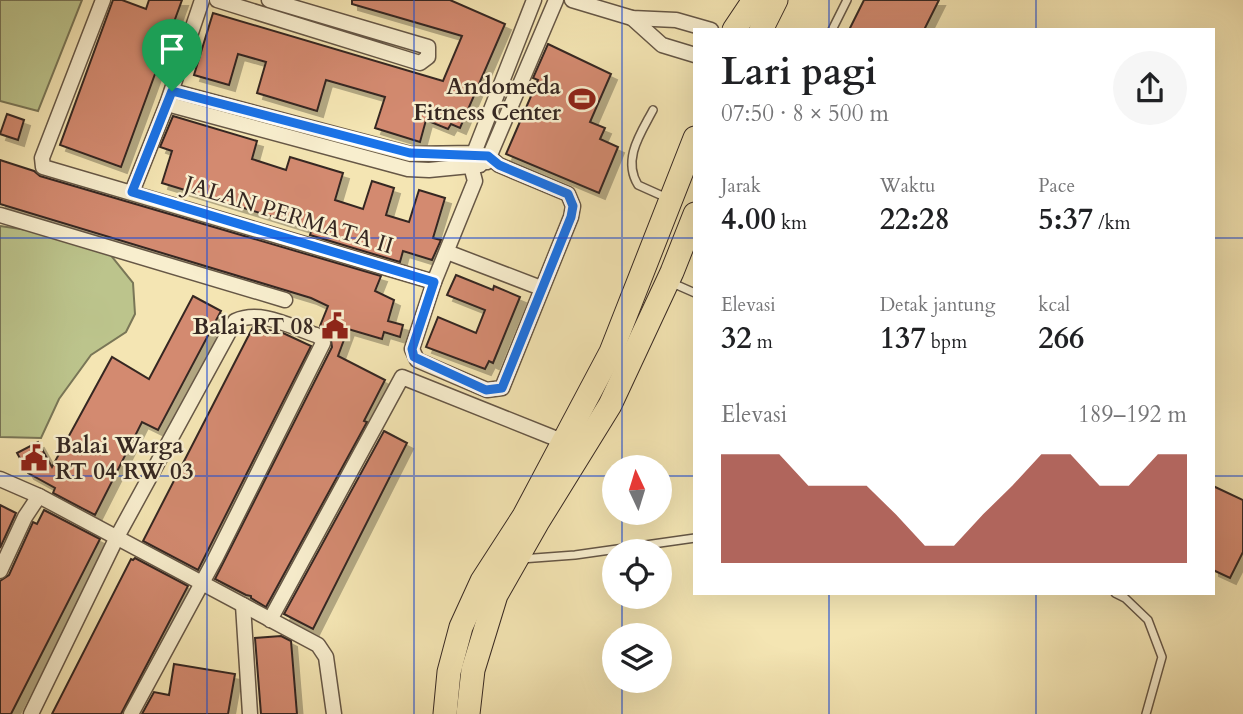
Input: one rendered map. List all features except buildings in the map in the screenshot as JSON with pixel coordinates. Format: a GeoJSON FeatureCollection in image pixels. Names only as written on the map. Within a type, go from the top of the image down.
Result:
{"type":"FeatureCollection","features":[{"type":"Feature","properties":{"kind":"main road"},"geometry":{"type":"LineString","coordinates":[[735,28],[754,0]]}},
{"type":"Feature","properties":{"kind":"main road"},"geometry":{"type":"LineString","coordinates":[[762,28],[776,0]]}},
{"type":"Feature","properties":{"kind":"main road"},"geometry":{"type":"LineString","coordinates":[[445,714],[449,672],[461,627],[482,581],[524,516],[611,352],[693,143]]}},
{"type":"Feature","properties":{"kind":"main road"},"geometry":{"type":"LineString","coordinates":[[468,714],[473,670],[496,595],[610,405],[668,281],[693,219]]}},
{"type":"Feature","properties":{"kind":"main road"},"geometry":{"type":"LineString","coordinates":[[587,396],[610,405]]}},
{"type":"Feature","properties":{"kind":"street","name":"JALAN PERMATA II"},"geometry":{"type":"LineString","coordinates":[[103,0],[41,161],[43,167],[434,282]]}},
{"type":"Feature","properties":{"kind":"street"},"geometry":{"type":"LineString","coordinates":[[132,192],[169,97],[202,0]]}},
{"type":"Feature","properties":{"kind":"street"},"geometry":{"type":"LineString","coordinates":[[217,0],[420,63],[428,57],[428,47],[269,0]]}},
{"type":"Feature","properties":{"kind":"street"},"geometry":{"type":"LineString","coordinates":[[484,161],[534,0]]}},
{"type":"Feature","properties":{"kind":"street"},"geometry":{"type":"LineString","coordinates":[[169,97],[409,161],[429,170],[484,161],[568,194],[573,206],[571,217],[502,388],[486,390],[414,357],[412,349],[434,282],[475,181],[484,161],[540,43],[556,0]]}},
{"type":"Feature","properties":{"kind":"street"},"geometry":{"type":"LineString","coordinates":[[572,0],[632,18],[676,20],[703,28]]}},
{"type":"Feature","properties":{"kind":"street"},"geometry":{"type":"LineString","coordinates":[[315,30],[322,16]]}},
{"type":"Feature","properties":{"kind":"street"},"geometry":{"type":"LineString","coordinates":[[632,18],[662,45],[693,54]]}},
{"type":"Feature","properties":{"kind":"street"},"geometry":{"type":"LineString","coordinates":[[0,215],[285,300]]}},
{"type":"Feature","properties":{"kind":"street"},"geometry":{"type":"LineString","coordinates":[[447,252],[541,288]]}},
{"type":"Feature","properties":{"kind":"street"},"geometry":{"type":"LineString","coordinates":[[31,714],[117,537],[235,321],[247,316],[260,316],[321,338],[323,344],[131,714]]}},
{"type":"Feature","properties":{"kind":"street"},"geometry":{"type":"LineString","coordinates":[[270,620],[402,377],[562,441]]}},
{"type":"Feature","properties":{"kind":"street"},"geometry":{"type":"LineString","coordinates":[[0,480],[39,496],[318,645],[326,657],[334,714]]}},
{"type":"Feature","properties":{"kind":"street"},"geometry":{"type":"LineString","coordinates":[[0,571],[25,517],[39,496]]}},
{"type":"Feature","properties":{"kind":"street"},"geometry":{"type":"LineString","coordinates":[[243,605],[250,714]]}},
{"type":"Feature","properties":{"kind":"lane"},"geometry":{"type":"LineString","coordinates":[[833,28],[847,0]]}},
{"type":"Feature","properties":{"kind":"lane"},"geometry":{"type":"LineString","coordinates":[[653,110],[632,152],[632,172],[638,185],[671,200]]}},
{"type":"Feature","properties":{"kind":"lane"},"geometry":{"type":"LineString","coordinates":[[668,281],[693,292]]}},
{"type":"Feature","properties":{"kind":"lane"},"geometry":{"type":"LineString","coordinates":[[517,559],[575,555],[693,538]]}},
{"type":"Feature","properties":{"kind":"lane"},"geometry":{"type":"LineString","coordinates":[[1119,595],[1148,620],[1162,657],[1146,714]]}},
{"type":"Feature","properties":{"kind":"green space"},"geometry":{"type":"Polygon","coordinates":[[[0,0],[82,0],[38,111],[0,101],[0,0]]]}},
{"type":"Feature","properties":{"kind":"green space"},"geometry":{"type":"Polygon","coordinates":[[[0,226],[34,231],[109,253],[133,283],[135,314],[126,332],[91,355],[59,399],[41,438],[0,437],[0,226]]]}},
{"type":"Feature","properties":{"kind":"place","name":"Andomeda Fitness Center"},"geometry":{"type":"Point","coordinates":[582,99]}},
{"type":"Feature","properties":{"kind":"place","name":"Balai RT 08"},"geometry":{"type":"Point","coordinates":[335,326]}},
{"type":"Feature","properties":{"kind":"place","name":"Balai Warga RT 04 RW 03"},"geometry":{"type":"Point","coordinates":[34,458]}},
{"type":"Feature","properties":{"kind":"route"},"geometry":{"type":"LineString","coordinates":[[172,91],[410,153],[474,153],[488,156],[499,165],[568,194],[573,206],[571,217],[502,388],[486,390],[414,357],[412,349],[434,282],[132,192],[172,91]]}}]}
